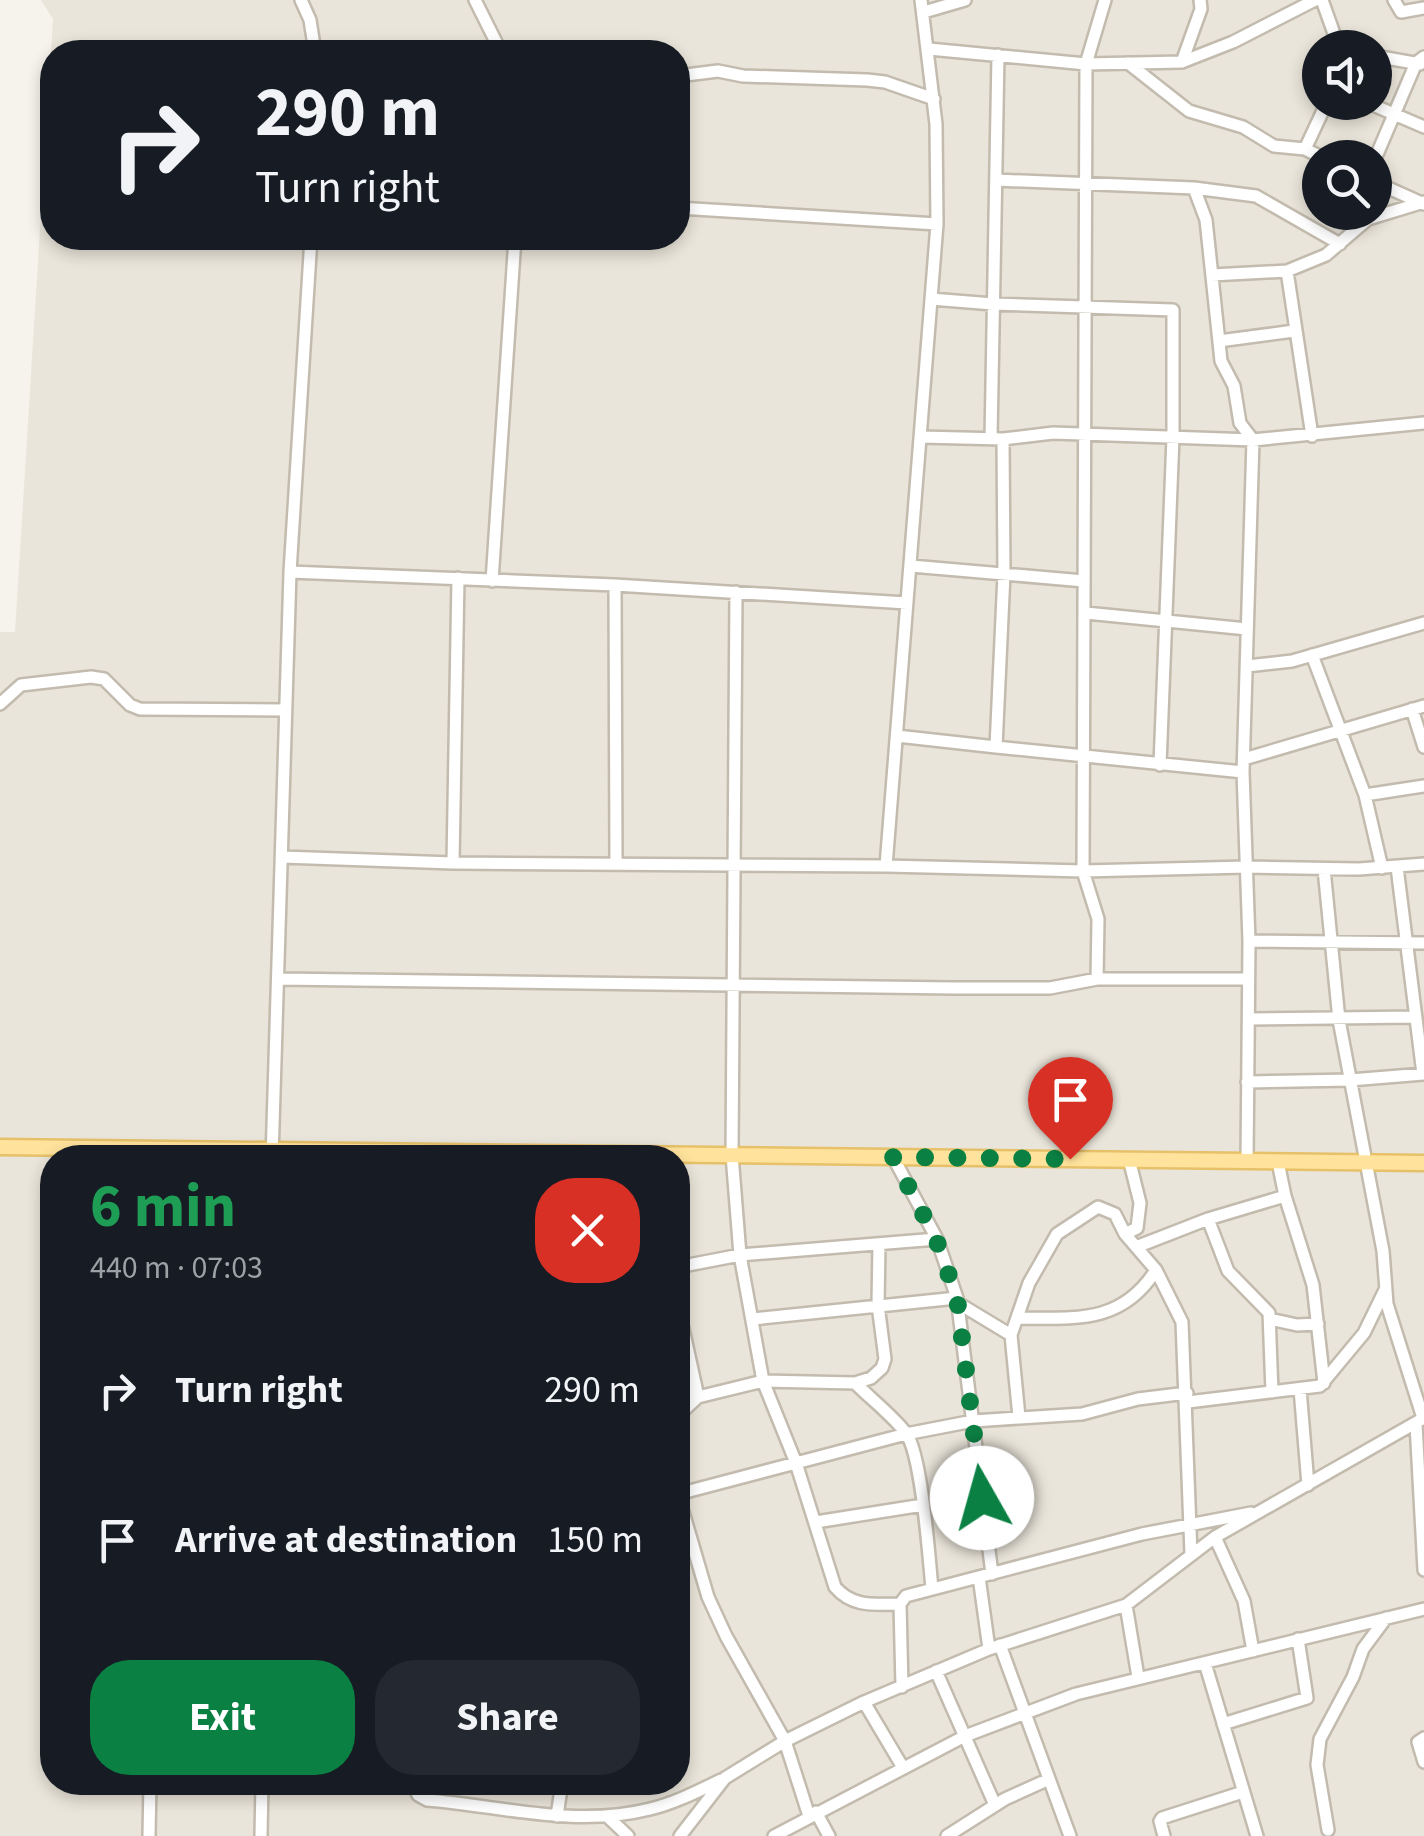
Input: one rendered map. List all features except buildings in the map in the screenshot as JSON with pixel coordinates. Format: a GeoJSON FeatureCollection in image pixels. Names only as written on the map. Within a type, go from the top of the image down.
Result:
{"type":"FeatureCollection","features":[{"type":"Feature","properties":{"kind":"main road"},"geometry":{"type":"LineString","coordinates":[[0,1146],[40,1148]]}},
{"type":"Feature","properties":{"kind":"main road"},"geometry":{"type":"LineString","coordinates":[[690,1155],[1424,1163]]}},
{"type":"Feature","properties":{"kind":"street"},"geometry":{"type":"LineString","coordinates":[[301,0],[313,40]]}},
{"type":"Feature","properties":{"kind":"street"},"geometry":{"type":"LineString","coordinates":[[474,0],[495,40]]}},
{"type":"Feature","properties":{"kind":"street"},"geometry":{"type":"LineString","coordinates":[[886,866],[937,224],[934,99],[923,6],[965,0]]}},
{"type":"Feature","properties":{"kind":"street"},"geometry":{"type":"LineString","coordinates":[[1097,978],[1098,919],[1083,871],[1083,306],[1086,64],[1105,0]]}},
{"type":"Feature","properties":{"kind":"street"},"geometry":{"type":"LineString","coordinates":[[1182,62],[1201,10],[1200,0]]}},
{"type":"Feature","properties":{"kind":"street"},"geometry":{"type":"LineString","coordinates":[[928,48],[1086,64],[1182,62],[1319,0],[1332,30]]}},
{"type":"Feature","properties":{"kind":"street"},"geometry":{"type":"LineString","coordinates":[[1394,0],[1401,12],[1424,8]]}},
{"type":"Feature","properties":{"kind":"street"},"geometry":{"type":"LineString","coordinates":[[996,748],[1004,574],[994,304],[998,55]]}},
{"type":"Feature","properties":{"kind":"street"},"geometry":{"type":"LineString","coordinates":[[1383,140],[1421,62],[1392,58]]}},
{"type":"Feature","properties":{"kind":"street"},"geometry":{"type":"LineString","coordinates":[[1128,63],[1189,110],[1243,127],[1274,146],[1302,150]]}},
{"type":"Feature","properties":{"kind":"street"},"geometry":{"type":"LineString","coordinates":[[690,74],[718,71],[743,76],[867,80],[934,99]]}},
{"type":"Feature","properties":{"kind":"street"},"geometry":{"type":"LineString","coordinates":[[1393,115],[1424,127]]}},
{"type":"Feature","properties":{"kind":"street"},"geometry":{"type":"LineString","coordinates":[[996,180],[1194,188],[1256,196],[1340,244]]}},
{"type":"Feature","properties":{"kind":"street"},"geometry":{"type":"LineString","coordinates":[[1194,188],[1206,220],[1222,366],[1234,386],[1239,421],[1253,440],[1243,765],[1249,941],[1247,1162]]}},
{"type":"Feature","properties":{"kind":"street"},"geometry":{"type":"LineString","coordinates":[[1392,189],[1423,202]]}},
{"type":"Feature","properties":{"kind":"street"},"geometry":{"type":"LineString","coordinates":[[1212,275],[1286,270],[1326,255],[1368,220],[1423,202]]}},
{"type":"Feature","properties":{"kind":"street"},"geometry":{"type":"LineString","coordinates":[[690,209],[937,224]]}},
{"type":"Feature","properties":{"kind":"street"},"geometry":{"type":"LineString","coordinates":[[272,1145],[284,710],[310,250]]}},
{"type":"Feature","properties":{"kind":"street"},"geometry":{"type":"LineString","coordinates":[[492,581],[514,250]]}},
{"type":"Feature","properties":{"kind":"street"},"geometry":{"type":"LineString","coordinates":[[1286,270],[1312,436]]}},
{"type":"Feature","properties":{"kind":"street"},"geometry":{"type":"LineString","coordinates":[[931,299],[1172,310],[1172,437],[1160,765]]}},
{"type":"Feature","properties":{"kind":"street"},"geometry":{"type":"LineString","coordinates":[[1219,341],[1294,331]]}},
{"type":"Feature","properties":{"kind":"street"},"geometry":{"type":"LineString","coordinates":[[920,437],[997,439],[1052,433],[1253,440],[1424,423]]}},
{"type":"Feature","properties":{"kind":"street"},"geometry":{"type":"LineString","coordinates":[[911,566],[1084,581]]}},
{"type":"Feature","properties":{"kind":"street"},"geometry":{"type":"LineString","coordinates":[[290,572],[615,585],[907,603]]}},
{"type":"Feature","properties":{"kind":"street"},"geometry":{"type":"LineString","coordinates":[[453,863],[458,578]]}},
{"type":"Feature","properties":{"kind":"street"},"geometry":{"type":"LineString","coordinates":[[615,585],[616,864]]}},
{"type":"Feature","properties":{"kind":"street"},"geometry":{"type":"LineString","coordinates":[[736,592],[732,1155],[740,1255],[764,1381],[796,1463],[835,1588],[844,1598],[864,1604],[900,1604]]}},
{"type":"Feature","properties":{"kind":"street"},"geometry":{"type":"LineString","coordinates":[[1086,613],[1247,629]]}},
{"type":"Feature","properties":{"kind":"street"},"geometry":{"type":"LineString","coordinates":[[1247,666],[1312,655],[1424,623]]}},
{"type":"Feature","properties":{"kind":"street"},"geometry":{"type":"LineString","coordinates":[[1312,655],[1366,795],[1382,868]]}},
{"type":"Feature","properties":{"kind":"street"},"geometry":{"type":"LineString","coordinates":[[0,704],[20,685],[91,677],[104,680],[130,705],[140,709],[284,710]]}},
{"type":"Feature","properties":{"kind":"street"},"geometry":{"type":"LineString","coordinates":[[897,736],[1160,765],[1243,765],[1342,729],[1418,707],[1424,748]]}},
{"type":"Feature","properties":{"kind":"street"},"geometry":{"type":"LineString","coordinates":[[1366,795],[1424,786]]}},
{"type":"Feature","properties":{"kind":"street"},"geometry":{"type":"LineString","coordinates":[[282,857],[453,863],[1083,871],[1382,868],[1424,864]]}},
{"type":"Feature","properties":{"kind":"street"},"geometry":{"type":"LineString","coordinates":[[1247,1082],[1424,1074],[1397,867]]}},
{"type":"Feature","properties":{"kind":"street"},"geometry":{"type":"LineString","coordinates":[[1324,869],[1338,1020],[1382,1251],[1385,1290],[1421,1420],[1424,1570]]}},
{"type":"Feature","properties":{"kind":"street"},"geometry":{"type":"LineString","coordinates":[[1249,941],[1424,943]]}},
{"type":"Feature","properties":{"kind":"street"},"geometry":{"type":"LineString","coordinates":[[279,980],[1050,988],[1097,978],[1248,979]]}},
{"type":"Feature","properties":{"kind":"street"},"geometry":{"type":"LineString","coordinates":[[1249,1019],[1416,1017]]}},
{"type":"Feature","properties":{"kind":"street"},"geometry":{"type":"LineString","coordinates":[[893,1157],[936,1239],[957,1300],[973,1421],[994,1647],[1070,1836]]}},
{"type":"Feature","properties":{"kind":"street"},"geometry":{"type":"LineString","coordinates":[[1125,1234],[1137,1228],[1140,1211],[1129,1160]]}},
{"type":"Feature","properties":{"kind":"street"},"geometry":{"type":"LineString","coordinates":[[1278,1162],[1308,1265],[1324,1383]]}},
{"type":"Feature","properties":{"kind":"street"},"geometry":{"type":"LineString","coordinates":[[1136,1247],[1208,1219],[1285,1196]]}},
{"type":"Feature","properties":{"kind":"street"},"geometry":{"type":"LineString","coordinates":[[1020,1417],[1011,1335],[1017,1318],[1043,1254],[1057,1234],[1070,1223],[1102,1208],[1115,1214],[1125,1234],[1156,1270],[1182,1322],[1191,1554]]}},
{"type":"Feature","properties":{"kind":"street"},"geometry":{"type":"LineString","coordinates":[[1208,1219],[1228,1271],[1269,1313],[1272,1392]]}},
{"type":"Feature","properties":{"kind":"street"},"geometry":{"type":"LineString","coordinates":[[690,1265],[740,1255],[936,1239]]}},
{"type":"Feature","properties":{"kind":"street"},"geometry":{"type":"LineString","coordinates":[[690,1393],[764,1381],[855,1383],[871,1378],[882,1368],[884,1359],[878,1305],[878,1244]]}},
{"type":"Feature","properties":{"kind":"street"},"geometry":{"type":"LineString","coordinates":[[1017,1318],[1085,1318],[1105,1314],[1121,1306],[1156,1270]]}},
{"type":"Feature","properties":{"kind":"street"},"geometry":{"type":"LineString","coordinates":[[690,1492],[906,1434],[973,1421],[1082,1414],[1138,1399],[1272,1392],[1324,1383],[1364,1334],[1385,1290]]}},
{"type":"Feature","properties":{"kind":"street"},"geometry":{"type":"LineString","coordinates":[[753,1319],[957,1300],[1011,1335]]}},
{"type":"Feature","properties":{"kind":"street"},"geometry":{"type":"LineString","coordinates":[[1270,1319],[1297,1325],[1318,1324]]}},
{"type":"Feature","properties":{"kind":"street"},"geometry":{"type":"LineString","coordinates":[[690,1359],[698,1394]]}},
{"type":"Feature","properties":{"kind":"street"},"geometry":{"type":"LineString","coordinates":[[855,1383],[906,1434],[912,1446],[932,1589]]}},
{"type":"Feature","properties":{"kind":"street"},"geometry":{"type":"LineString","coordinates":[[1300,1389],[1308,1485]]}},
{"type":"Feature","properties":{"kind":"street"},"geometry":{"type":"LineString","coordinates":[[690,1403],[698,1394]]}},
{"type":"Feature","properties":{"kind":"street"},"geometry":{"type":"LineString","coordinates":[[690,1794],[725,1778],[785,1740],[864,1702],[994,1647],[1126,1605],[1215,1537],[1421,1420]]}},
{"type":"Feature","properties":{"kind":"street"},"geometry":{"type":"LineString","coordinates":[[816,1522],[923,1505]]}},
{"type":"Feature","properties":{"kind":"street"},"geometry":{"type":"LineString","coordinates":[[902,1687],[900,1604],[906,1596],[1142,1534],[1260,1512]]}},
{"type":"Feature","properties":{"kind":"street"},"geometry":{"type":"LineString","coordinates":[[690,1535],[708,1596],[726,1636],[785,1740],[812,1814],[829,1836]]}},
{"type":"Feature","properties":{"kind":"street"},"geometry":{"type":"LineString","coordinates":[[1215,1537],[1244,1601],[1253,1651]]}},
{"type":"Feature","properties":{"kind":"street"},"geometry":{"type":"LineString","coordinates":[[1126,1605],[1138,1677]]}},
{"type":"Feature","properties":{"kind":"street"},"geometry":{"type":"LineString","coordinates":[[774,1836],[965,1736],[1076,1694],[1424,1609]]}},
{"type":"Feature","properties":{"kind":"street"},"geometry":{"type":"LineString","coordinates":[[1328,1830],[1318,1765],[1320,1739],[1368,1641],[1387,1618]]}},
{"type":"Feature","properties":{"kind":"street"},"geometry":{"type":"LineString","coordinates":[[1223,1724],[1307,1698],[1298,1638]]}},
{"type":"Feature","properties":{"kind":"street"},"geometry":{"type":"LineString","coordinates":[[1204,1662],[1257,1836]]}},
{"type":"Feature","properties":{"kind":"street"},"geometry":{"type":"LineString","coordinates":[[936,1671],[995,1806]]}},
{"type":"Feature","properties":{"kind":"street"},"geometry":{"type":"LineString","coordinates":[[864,1702],[902,1766]]}},
{"type":"Feature","properties":{"kind":"street"},"geometry":{"type":"LineString","coordinates":[[1424,1738],[1418,1741],[1424,1762]]}},
{"type":"Feature","properties":{"kind":"street"},"geometry":{"type":"LineString","coordinates":[[680,1836],[725,1778]]}},
{"type":"Feature","properties":{"kind":"street"},"geometry":{"type":"LineString","coordinates":[[947,1836],[1047,1780]]}},
{"type":"Feature","properties":{"kind":"street"},"geometry":{"type":"LineString","coordinates":[[1164,1836],[1162,1818],[1244,1792]]}},
{"type":"Feature","properties":{"kind":"street"},"geometry":{"type":"LineString","coordinates":[[149,1836],[150,1795]]}},
{"type":"Feature","properties":{"kind":"street"},"geometry":{"type":"LineString","coordinates":[[261,1836],[262,1795]]}},
{"type":"Feature","properties":{"kind":"street"},"geometry":{"type":"LineString","coordinates":[[418,1795],[428,1800],[557,1816],[608,1817],[687,1795]]}},
{"type":"Feature","properties":{"kind":"street"},"geometry":{"type":"LineString","coordinates":[[557,1816],[560,1795]]}},
{"type":"Feature","properties":{"kind":"street"},"geometry":{"type":"LineString","coordinates":[[608,1817],[628,1836]]}},
{"type":"Feature","properties":{"kind":"shaded area"},"geometry":{"type":"Polygon","coordinates":[[[41,0],[1424,0],[1424,1836],[0,1836],[0,632],[15,632],[40,229],[40,250],[690,250],[690,40],[52,40],[53,19],[41,0]]]}},
{"type":"Feature","properties":{"kind":"route"},"geometry":{"type":"LineString","coordinates":[[982,1498],[957,1298],[936,1239],[893,1157],[1070,1159]]}}]}
